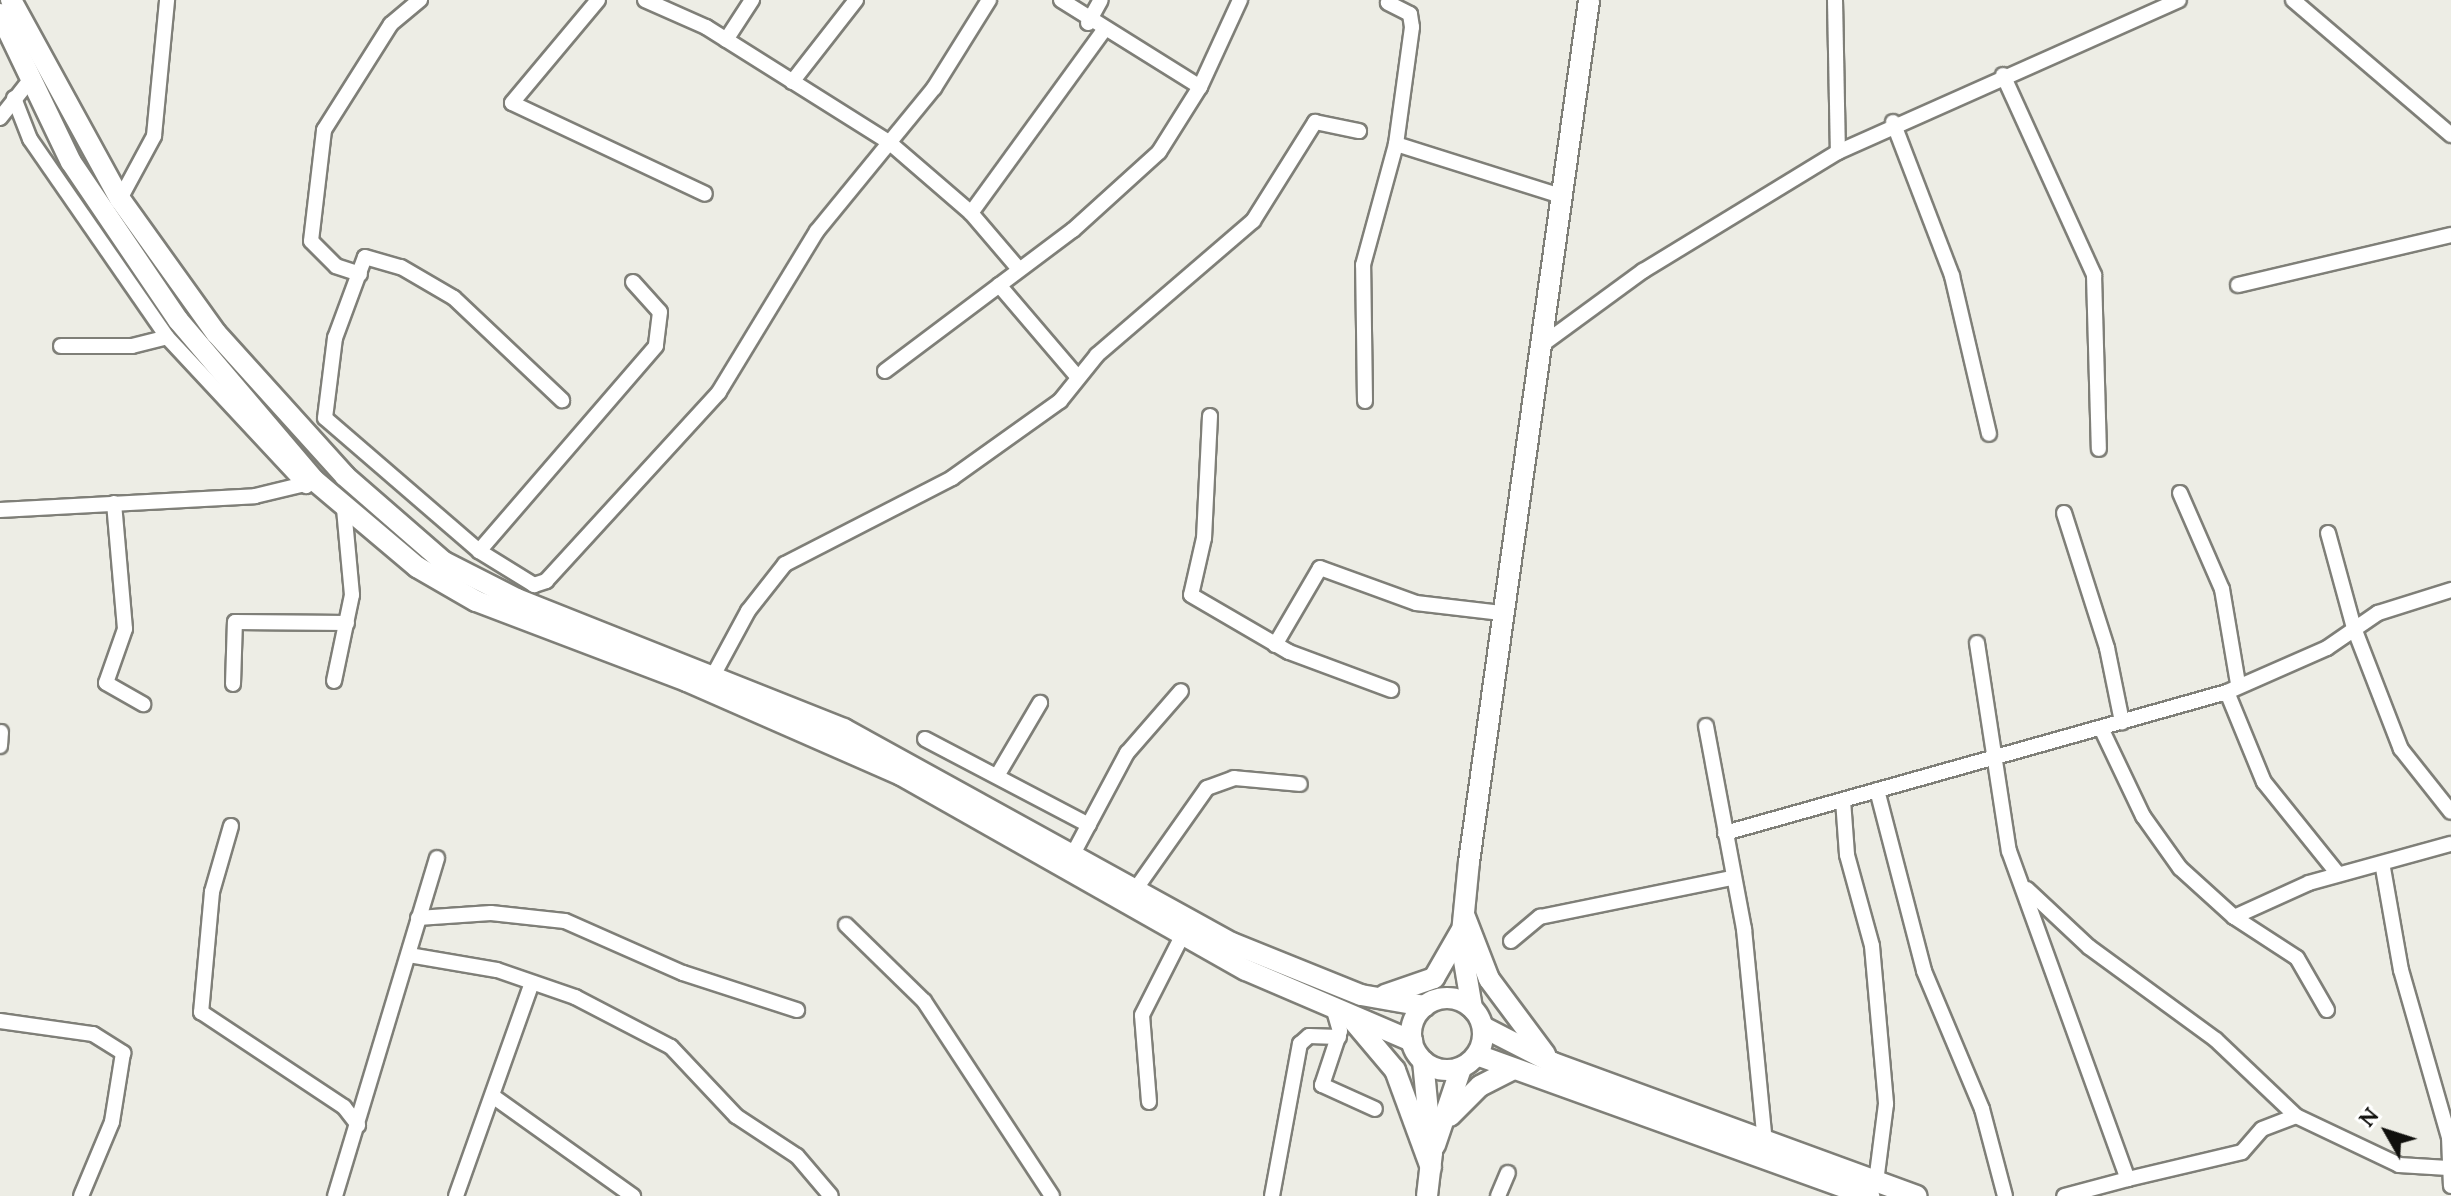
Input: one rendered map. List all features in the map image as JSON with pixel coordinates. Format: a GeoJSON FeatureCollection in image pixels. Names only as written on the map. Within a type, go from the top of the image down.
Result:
{"type":"FeatureCollection","features":[{"type":"Feature","properties":{"kind":"main road"},"geometry":{"type":"LineString","coordinates":[[11,0],[120,199],[277,403],[404,530],[498,591],[714,674],[921,767],[1232,943],[1361,995],[1429,1003],[1458,999],[1472,1008]]}},
{"type":"Feature","properties":{"kind":"main road"},"geometry":{"type":"LineString","coordinates":[[1589,0],[1536,350],[1462,929],[1472,1008],[1483,1027],[1553,1063],[1765,1143],[1872,1189]]}},
{"type":"Feature","properties":{"kind":"main road"},"geometry":{"type":"LineString","coordinates":[[0,14],[71,162],[178,320],[310,483],[457,591],[901,775],[1182,936],[1412,1041],[1423,1061],[1432,1160]]}},
{"type":"Feature","properties":{"kind":"main road"},"geometry":{"type":"LineString","coordinates":[[1361,995],[1423,987],[1462,929]]}},
{"type":"Feature","properties":{"kind":"main road"},"geometry":{"type":"LineString","coordinates":[[1412,1041],[1462,929]]}},
{"type":"Feature","properties":{"kind":"main road"},"geometry":{"type":"LineString","coordinates":[[1462,929],[1510,1014],[1553,1063]]}},
{"type":"Feature","properties":{"kind":"main road"},"geometry":{"type":"LineString","coordinates":[[1338,1009],[1395,1070],[1432,1160]]}},
{"type":"Feature","properties":{"kind":"main road"},"geometry":{"type":"LineString","coordinates":[[1427,1196],[1432,1160],[1444,1121],[1483,1027]]}},
{"type":"Feature","properties":{"kind":"main road"},"geometry":{"type":"LineString","coordinates":[[1423,1061],[1469,1061],[1514,1069],[1872,1189],[1916,1196]]}},
{"type":"Feature","properties":{"kind":"main road"},"geometry":{"type":"LineString","coordinates":[[1444,1121],[1480,1086],[1514,1069]]}},
{"type":"Feature","properties":{"kind":"street"},"geometry":{"type":"LineString","coordinates":[[120,199],[154,136],[167,0]]}},
{"type":"Feature","properties":{"kind":"street"},"geometry":{"type":"LineString","coordinates":[[360,274],[336,266],[311,241],[324,130],[391,24],[420,0]]}},
{"type":"Feature","properties":{"kind":"street"},"geometry":{"type":"LineString","coordinates":[[598,0],[512,103],[705,194]]}},
{"type":"Feature","properties":{"kind":"street"},"geometry":{"type":"LineString","coordinates":[[645,0],[726,40],[890,143],[971,213],[1018,268]]}},
{"type":"Feature","properties":{"kind":"street"},"geometry":{"type":"LineString","coordinates":[[726,40],[752,0]]}},
{"type":"Feature","properties":{"kind":"street"},"geometry":{"type":"LineString","coordinates":[[792,82],[856,0]]}},
{"type":"Feature","properties":{"kind":"street"},"geometry":{"type":"LineString","coordinates":[[562,400],[439,289],[374,256],[365,257],[335,338],[325,418],[479,551],[534,585],[546,581],[719,392],[817,231],[890,143],[989,0]]}},
{"type":"Feature","properties":{"kind":"street"},"geometry":{"type":"LineString","coordinates":[[1061,0],[1088,23],[1200,87]]}},
{"type":"Feature","properties":{"kind":"street"},"geometry":{"type":"LineString","coordinates":[[1088,23],[1101,0]]}},
{"type":"Feature","properties":{"kind":"street"},"geometry":{"type":"LineString","coordinates":[[885,371],[999,285],[1139,172],[1200,87],[1240,0]]}},
{"type":"Feature","properties":{"kind":"street"},"geometry":{"type":"LineString","coordinates":[[1835,0],[1838,152]]}},
{"type":"Feature","properties":{"kind":"street"},"geometry":{"type":"LineString","coordinates":[[1536,350],[1643,271],[1893,122],[2179,0]]}},
{"type":"Feature","properties":{"kind":"street"},"geometry":{"type":"LineString","coordinates":[[2293,0],[2451,135]]}},
{"type":"Feature","properties":{"kind":"street"},"geometry":{"type":"LineString","coordinates":[[1365,401],[1363,265],[1396,144],[1413,19],[1388,3]]}},
{"type":"Feature","properties":{"kind":"street"},"geometry":{"type":"LineString","coordinates":[[971,213],[1103,31]]}},
{"type":"Feature","properties":{"kind":"street"},"geometry":{"type":"LineString","coordinates":[[2003,75],[2094,275],[2099,449]]}},
{"type":"Feature","properties":{"kind":"street"},"geometry":{"type":"LineString","coordinates":[[0,118],[30,80]]}},
{"type":"Feature","properties":{"kind":"street"},"geometry":{"type":"LineString","coordinates":[[14,98],[30,139],[167,337],[310,483]]}},
{"type":"Feature","properties":{"kind":"street"},"geometry":{"type":"LineString","coordinates":[[714,674],[748,611],[785,564],[973,465],[1060,401],[1076,375],[1244,232],[1315,122],[1359,131]]}},
{"type":"Feature","properties":{"kind":"street"},"geometry":{"type":"LineString","coordinates":[[1893,122],[1952,276],[1989,434]]}},
{"type":"Feature","properties":{"kind":"street"},"geometry":{"type":"LineString","coordinates":[[1396,144],[1561,196]]}},
{"type":"Feature","properties":{"kind":"street"},"geometry":{"type":"LineString","coordinates":[[2238,285],[2451,235]]}},
{"type":"Feature","properties":{"kind":"street"},"geometry":{"type":"LineString","coordinates":[[479,551],[656,346],[660,312],[633,282]]}},
{"type":"Feature","properties":{"kind":"street"},"geometry":{"type":"LineString","coordinates":[[999,285],[1076,375]]}},
{"type":"Feature","properties":{"kind":"street"},"geometry":{"type":"LineString","coordinates":[[61,346],[132,346],[167,337]]}},
{"type":"Feature","properties":{"kind":"street"},"geometry":{"type":"LineString","coordinates":[[1210,416],[1204,538],[1191,595],[1275,645],[1391,690]]}},
{"type":"Feature","properties":{"kind":"street"},"geometry":{"type":"LineString","coordinates":[[0,510],[114,503],[310,483]]}},
{"type":"Feature","properties":{"kind":"street"},"geometry":{"type":"LineString","coordinates":[[2180,493],[2222,589],[2232,688],[2264,782],[2338,874]]}},
{"type":"Feature","properties":{"kind":"street"},"geometry":{"type":"LineString","coordinates":[[114,503],[125,629],[106,683],[143,704]]}},
{"type":"Feature","properties":{"kind":"street"},"geometry":{"type":"LineString","coordinates":[[334,681],[347,623],[344,508]]}},
{"type":"Feature","properties":{"kind":"street"},"geometry":{"type":"LineString","coordinates":[[2064,513],[2107,648],[2122,722]]}},
{"type":"Feature","properties":{"kind":"street"},"geometry":{"type":"LineString","coordinates":[[2328,533],[2354,628],[2401,749],[2451,812]]}},
{"type":"Feature","properties":{"kind":"street"},"geometry":{"type":"LineString","coordinates":[[1275,645],[1320,568],[1416,603],[1501,613]]}},
{"type":"Feature","properties":{"kind":"street"},"geometry":{"type":"LineString","coordinates":[[1725,833],[2122,722],[2232,688],[2307,658],[2354,628],[2413,599],[2451,590]]}},
{"type":"Feature","properties":{"kind":"street"},"geometry":{"type":"LineString","coordinates":[[233,684],[235,622],[347,623]]}},
{"type":"Feature","properties":{"kind":"street"},"geometry":{"type":"LineString","coordinates":[[1977,643],[2009,851],[2025,887],[2128,1179]]}},
{"type":"Feature","properties":{"kind":"street"},"geometry":{"type":"LineString","coordinates":[[1073,854],[1127,753],[1181,691]]}},
{"type":"Feature","properties":{"kind":"street"},"geometry":{"type":"LineString","coordinates":[[997,776],[1040,703]]}},
{"type":"Feature","properties":{"kind":"street"},"geometry":{"type":"LineString","coordinates":[[1706,726],[1732,878],[1765,1143]]}},
{"type":"Feature","properties":{"kind":"street"},"geometry":{"type":"LineString","coordinates":[[2101,728],[2158,838],[2199,889],[2234,917],[2297,958],[2327,1010]]}},
{"type":"Feature","properties":{"kind":"street"},"geometry":{"type":"LineString","coordinates":[[925,739],[1089,825]]}},
{"type":"Feature","properties":{"kind":"street"},"geometry":{"type":"LineString","coordinates":[[1135,890],[1207,788],[1234,778],[1300,784]]}},
{"type":"Feature","properties":{"kind":"street"},"geometry":{"type":"LineString","coordinates":[[1877,790],[1924,971],[1982,1109],[2005,1196]]}},
{"type":"Feature","properties":{"kind":"street"},"geometry":{"type":"LineString","coordinates":[[1843,800],[1841,823],[1875,977],[1886,1104],[1872,1189]]}},
{"type":"Feature","properties":{"kind":"street"},"geometry":{"type":"LineString","coordinates":[[231,826],[212,892],[201,1012],[344,1107],[358,1125]]}},
{"type":"Feature","properties":{"kind":"street"},"geometry":{"type":"LineString","coordinates":[[2234,917],[2338,874],[2383,868],[2451,844]]}},
{"type":"Feature","properties":{"kind":"street"},"geometry":{"type":"LineString","coordinates":[[335,1196],[437,858]]}},
{"type":"Feature","properties":{"kind":"street"},"geometry":{"type":"LineString","coordinates":[[2383,868],[2401,970],[2449,1137],[2451,1186]]}},
{"type":"Feature","properties":{"kind":"street"},"geometry":{"type":"LineString","coordinates":[[1511,941],[1540,917],[1732,878]]}},
{"type":"Feature","properties":{"kind":"street"},"geometry":{"type":"LineString","coordinates":[[2025,887],[2089,947],[2216,1040],[2296,1116],[2399,1165],[2448,1168]]}},
{"type":"Feature","properties":{"kind":"street"},"geometry":{"type":"LineString","coordinates":[[418,918],[491,913],[565,921],[683,973],[797,1010]]}},
{"type":"Feature","properties":{"kind":"street"},"geometry":{"type":"LineString","coordinates":[[846,925],[924,1001],[1052,1196]]}},
{"type":"Feature","properties":{"kind":"street"},"geometry":{"type":"LineString","coordinates":[[1149,1102],[1142,1015],[1182,936]]}},
{"type":"Feature","properties":{"kind":"street"},"geometry":{"type":"LineString","coordinates":[[409,955],[532,983],[671,1047],[727,1108],[797,1156],[831,1196]]}},
{"type":"Feature","properties":{"kind":"street"},"geometry":{"type":"LineString","coordinates":[[456,1196],[494,1097],[532,983]]}},
{"type":"Feature","properties":{"kind":"street"},"geometry":{"type":"LineString","coordinates":[[1338,1009],[1339,1037],[1322,1085],[1375,1109]]}},
{"type":"Feature","properties":{"kind":"street"},"geometry":{"type":"LineString","coordinates":[[0,1021],[93,1034],[123,1053],[112,1122],[81,1196]]}},
{"type":"Feature","properties":{"kind":"street"},"geometry":{"type":"LineString","coordinates":[[1272,1196],[1300,1044],[1309,1036],[1339,1037]]}},
{"type":"Feature","properties":{"kind":"street"},"geometry":{"type":"LineString","coordinates":[[494,1097],[633,1196]]}},
{"type":"Feature","properties":{"kind":"street"},"geometry":{"type":"LineString","coordinates":[[344,1107],[363,1106]]}},
{"type":"Feature","properties":{"kind":"street"},"geometry":{"type":"LineString","coordinates":[[2064,1196],[2242,1152],[2262,1129],[2296,1116]]}},
{"type":"Feature","properties":{"kind":"street"},"geometry":{"type":"LineString","coordinates":[[1498,1196],[1508,1173]]}}]}
